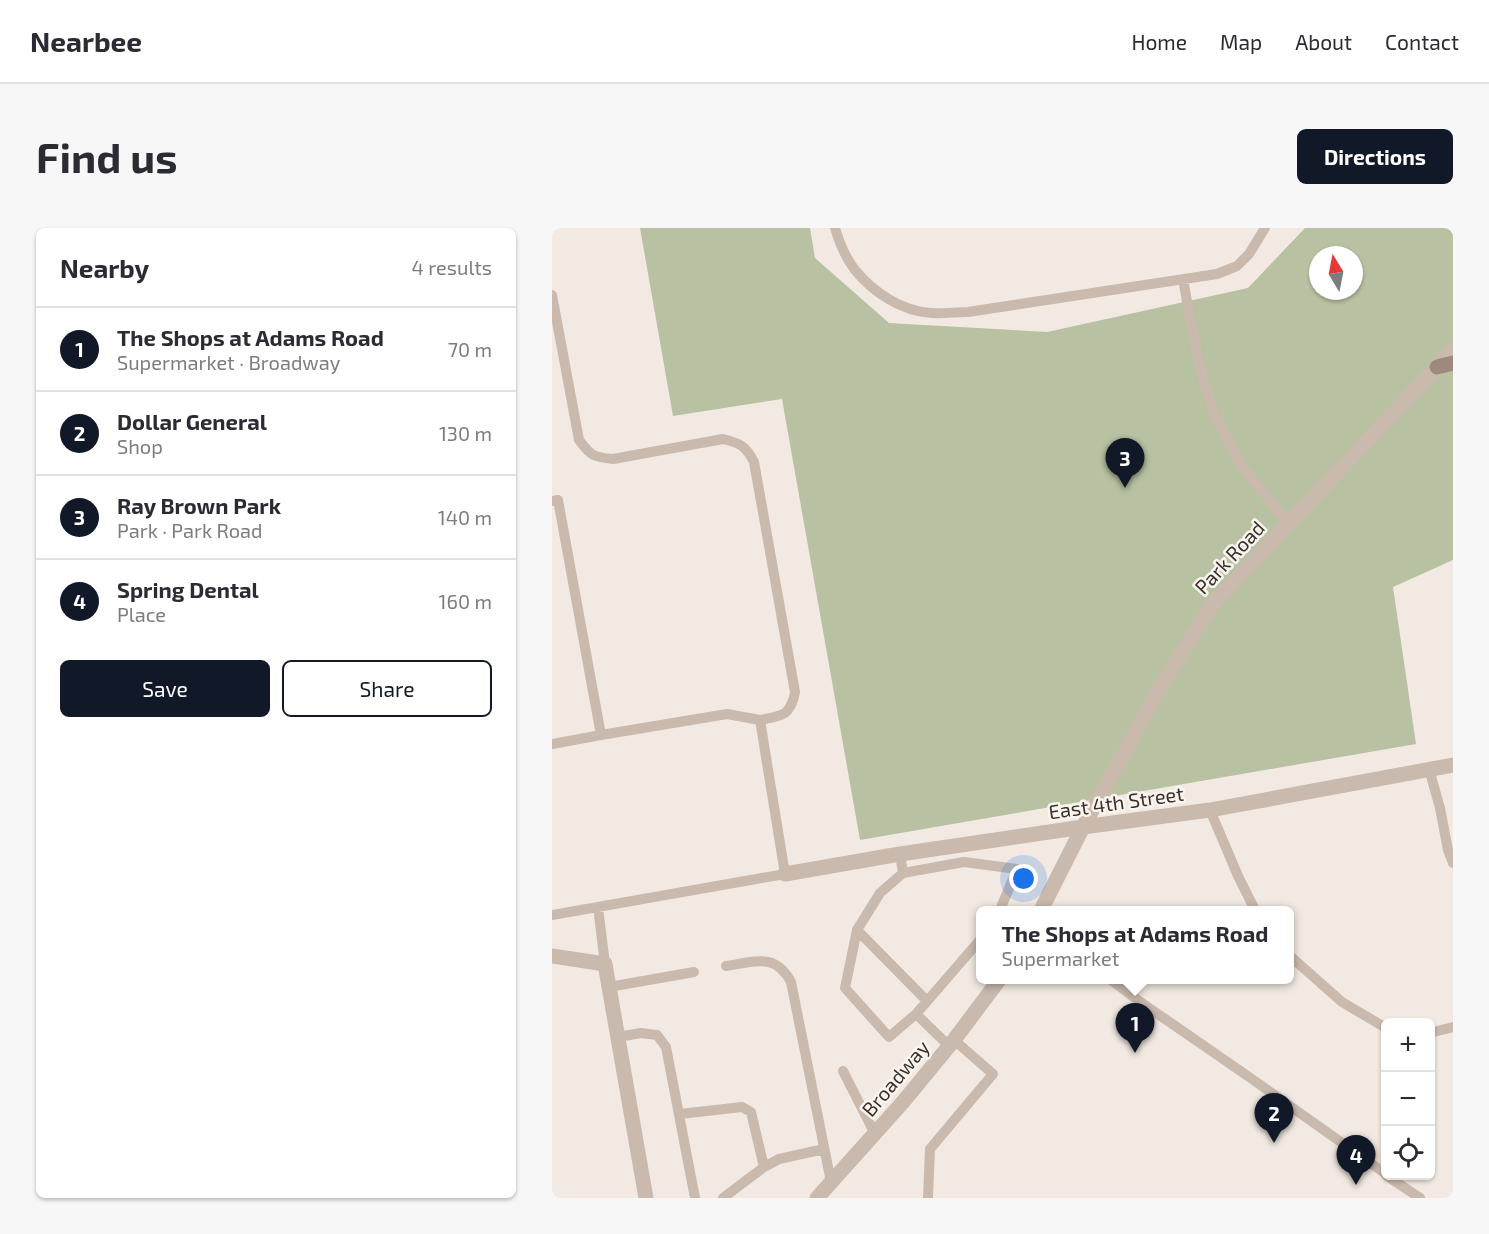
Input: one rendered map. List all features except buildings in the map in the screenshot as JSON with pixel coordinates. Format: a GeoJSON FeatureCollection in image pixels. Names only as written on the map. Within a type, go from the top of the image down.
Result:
{"type":"FeatureCollection","features":[{"type":"Feature","properties":{"kind":"main road"},"geometry":{"type":"LineString","coordinates":[[1437,367],[1453,363]]}},
{"type":"Feature","properties":{"kind":"street","name":"Park Road"},"geometry":{"type":"LineString","coordinates":[[1083,827],[1164,681],[1212,605],[1453,350]]}},
{"type":"Feature","properties":{"kind":"street","name":"East 4th Street"},"geometry":{"type":"LineString","coordinates":[[784,874],[900,854],[1210,810],[1453,765]]}},
{"type":"Feature","properties":{"kind":"street"},"geometry":{"type":"LineString","coordinates":[[1043,906],[1083,827]]}},
{"type":"Feature","properties":{"kind":"street"},"geometry":{"type":"LineString","coordinates":[[552,956],[605,964],[646,1198]]}},
{"type":"Feature","properties":{"kind":"street","name":"Broadway"},"geometry":{"type":"LineString","coordinates":[[817,1198],[951,1043],[996,984]]}},
{"type":"Feature","properties":{"kind":"lane"},"geometry":{"type":"LineString","coordinates":[[835,228],[839,241],[854,269],[880,294],[908,308],[929,313],[968,312],[1217,274],[1237,266],[1249,254],[1264,228]]}},
{"type":"Feature","properties":{"kind":"lane"},"geometry":{"type":"LineString","coordinates":[[1183,279],[1201,369],[1215,417],[1243,468],[1288,523]]}},
{"type":"Feature","properties":{"kind":"lane"},"geometry":{"type":"LineString","coordinates":[[552,295],[579,440],[588,452],[597,457],[613,459],[723,439],[735,442],[747,449],[754,462],[795,692],[793,703],[780,717],[760,720],[727,714],[552,744]]}},
{"type":"Feature","properties":{"kind":"lane"},"geometry":{"type":"LineString","coordinates":[[552,501],[558,500],[601,735]]}},
{"type":"Feature","properties":{"kind":"lane"},"geometry":{"type":"LineString","coordinates":[[552,915],[784,874],[760,720]]}},
{"type":"Feature","properties":{"kind":"lane"},"geometry":{"type":"LineString","coordinates":[[1429,769],[1453,863]]}},
{"type":"Feature","properties":{"kind":"lane"},"geometry":{"type":"LineString","coordinates":[[1210,810],[1253,906]]}},
{"type":"Feature","properties":{"kind":"lane"},"geometry":{"type":"LineString","coordinates":[[900,854],[903,873]]}},
{"type":"Feature","properties":{"kind":"lane"},"geometry":{"type":"LineString","coordinates":[[976,946],[916,1014],[889,1037],[845,988],[857,930],[880,893],[903,873],[964,862],[1017,868],[1002,906]]}},
{"type":"Feature","properties":{"kind":"lane"},"geometry":{"type":"LineString","coordinates":[[598,907],[605,964]]}},
{"type":"Feature","properties":{"kind":"lane"},"geometry":{"type":"LineString","coordinates":[[857,930],[927,1001]]}},
{"type":"Feature","properties":{"kind":"lane"},"geometry":{"type":"LineString","coordinates":[[1294,960],[1342,1002],[1381,1025]]}},
{"type":"Feature","properties":{"kind":"lane"},"geometry":{"type":"LineString","coordinates":[[726,966],[762,961],[775,963],[785,971],[791,982],[831,1182]]}},
{"type":"Feature","properties":{"kind":"lane"},"geometry":{"type":"LineString","coordinates":[[609,987],[694,972]]}},
{"type":"Feature","properties":{"kind":"lane"},"geometry":{"type":"LineString","coordinates":[[1116,984],[1381,1171]]}},
{"type":"Feature","properties":{"kind":"lane"},"geometry":{"type":"LineString","coordinates":[[916,1014],[993,1074],[930,1149],[928,1198]]}},
{"type":"Feature","properties":{"kind":"lane"},"geometry":{"type":"LineString","coordinates":[[1435,1032],[1453,1027]]}},
{"type":"Feature","properties":{"kind":"lane"},"geometry":{"type":"LineString","coordinates":[[618,1036],[641,1033],[657,1035],[666,1047],[695,1198]]}},
{"type":"Feature","properties":{"kind":"lane"},"geometry":{"type":"LineString","coordinates":[[843,1071],[874,1134]]}},
{"type":"Feature","properties":{"kind":"lane"},"geometry":{"type":"LineString","coordinates":[[680,1114],[742,1107],[751,1112],[764,1167]]}},
{"type":"Feature","properties":{"kind":"lane"},"geometry":{"type":"LineString","coordinates":[[723,1198],[764,1167],[779,1159],[824,1149]]}},
{"type":"Feature","properties":{"kind":"lane"},"geometry":{"type":"LineString","coordinates":[[1393,1180],[1420,1198]]}},
{"type":"Feature","properties":{"kind":"green space"},"geometry":{"type":"Polygon","coordinates":[[[640,228],[810,228],[815,258],[889,323],[1047,332],[1248,288],[1305,228],[1453,228],[1453,560],[1393,587],[1416,744],[860,840],[782,399],[673,416],[640,228]]]}},
{"type":"Feature","properties":{"kind":"place","name":"Ray Brown Park"},"geometry":{"type":"Point","coordinates":[1125,488]}},
{"type":"Feature","properties":{"kind":"place","name":"The Shops at Adams Road"},"geometry":{"type":"Point","coordinates":[1135,1053]}},
{"type":"Feature","properties":{"kind":"place","name":"Dollar General"},"geometry":{"type":"Point","coordinates":[1274,1143]}},
{"type":"Feature","properties":{"kind":"place","name":"Spring Dental"},"geometry":{"type":"Point","coordinates":[1356,1185]}}]}
